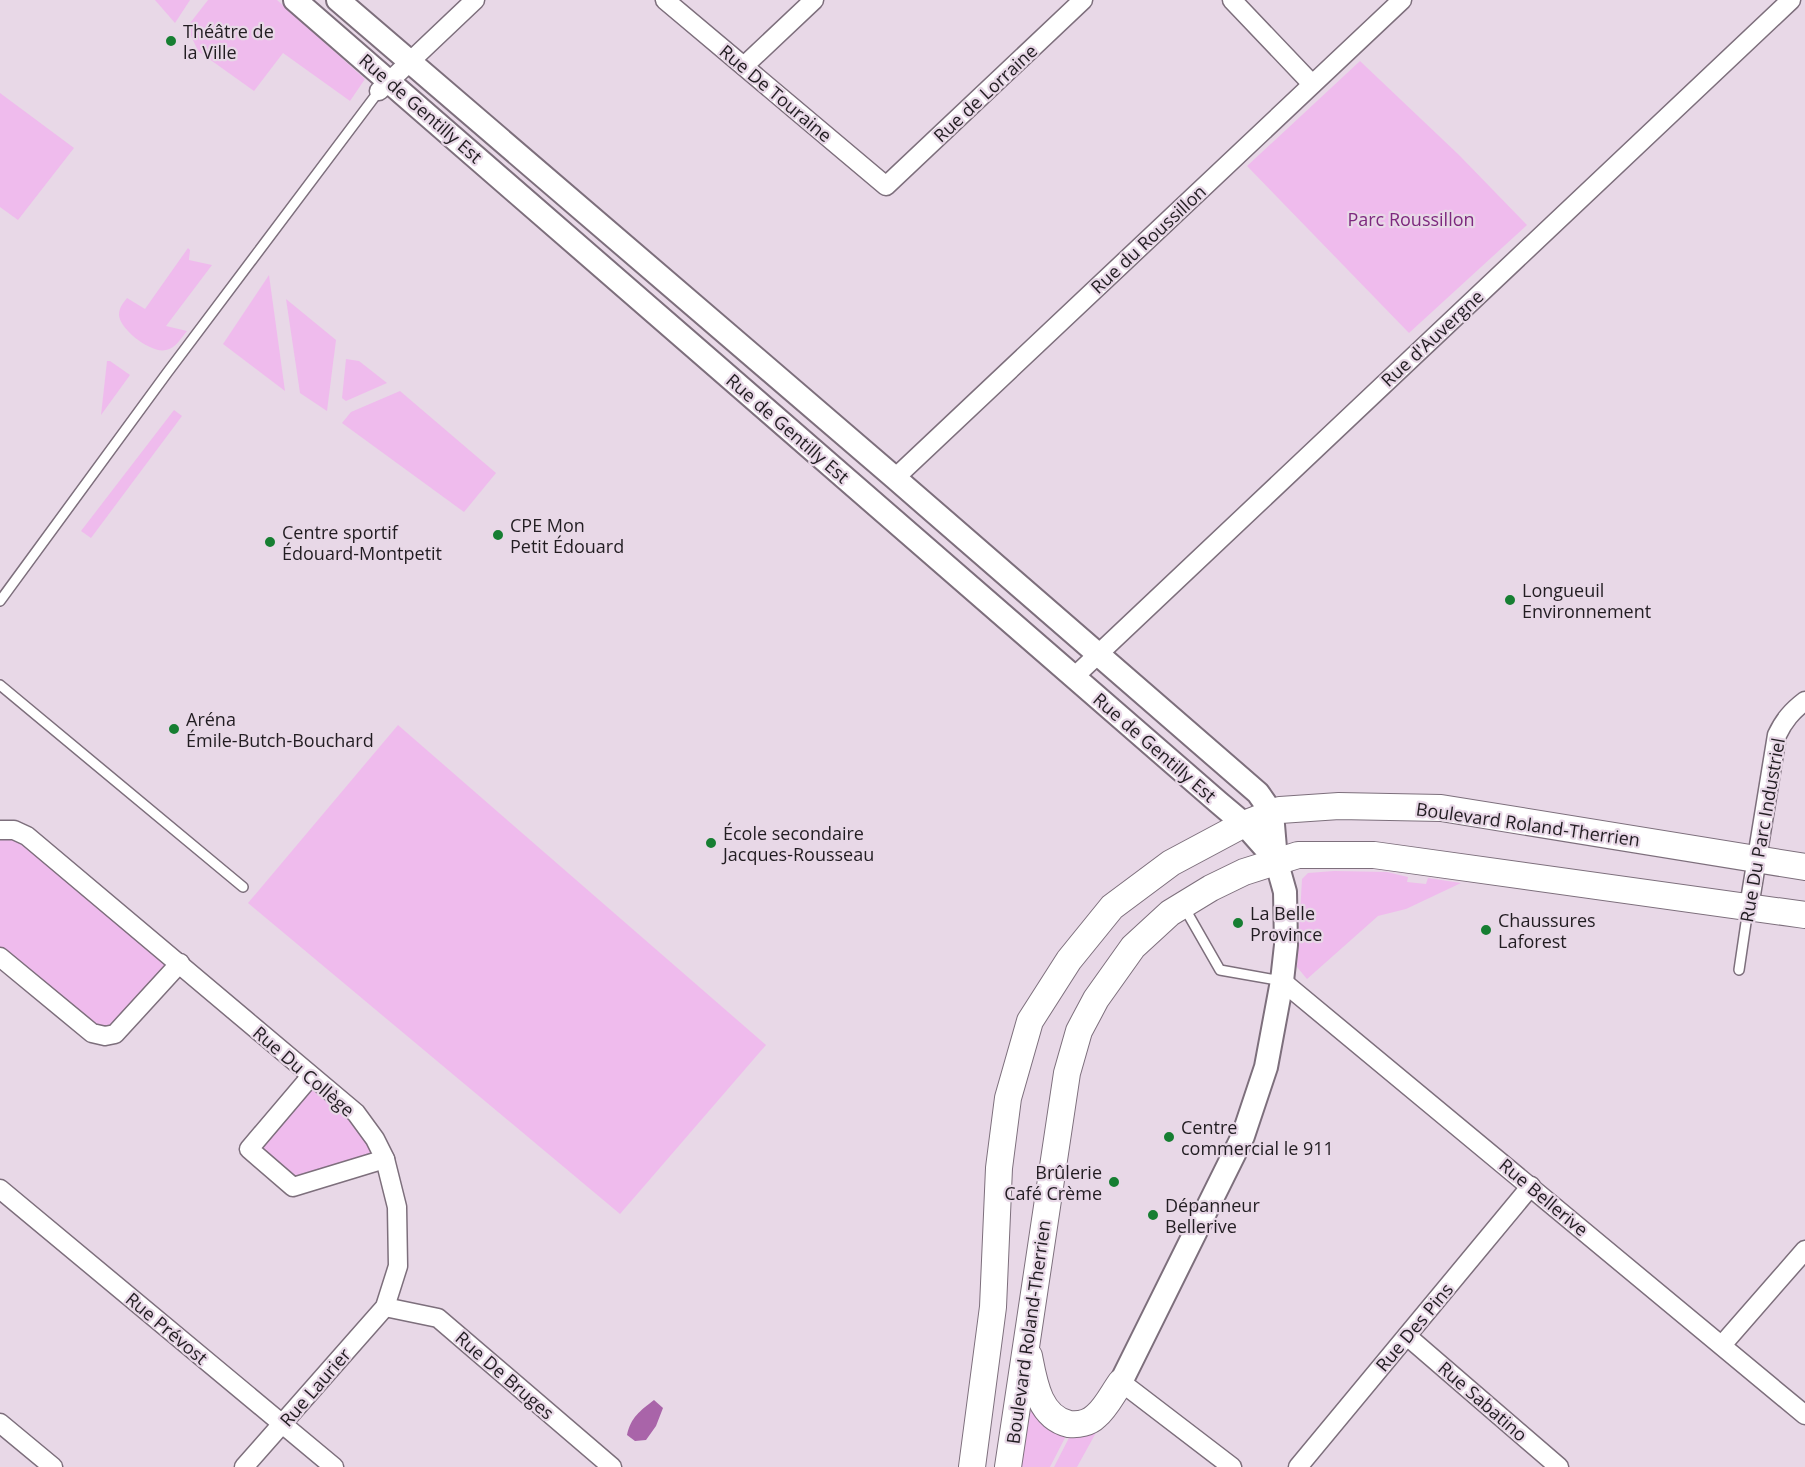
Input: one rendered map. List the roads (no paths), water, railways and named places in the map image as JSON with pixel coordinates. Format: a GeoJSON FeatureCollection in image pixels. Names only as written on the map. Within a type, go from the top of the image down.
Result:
{"type":"FeatureCollection","features":[{"type":"Feature","properties":{"kind":"main road","name":"Boulevard Roland-Therrien"},"geometry":{"type":"LineString","coordinates":[[972,1467],[993,1307],[999,1168],[1008,1098],[1030,1021],[1069,960],[1112,907],[1171,863],[1244,824],[1280,810],[1339,806],[1441,808],[1805,867]]}},
{"type":"Feature","properties":{"kind":"main road","name":"Boulevard Roland-Therrien"},"geometry":{"type":"LineString","coordinates":[[1008,1467],[1067,1073],[1079,1031],[1096,999],[1133,947],[1170,913],[1211,888],[1276,860],[1298,855],[1374,855],[1805,915]]}},
{"type":"Feature","properties":{"kind":"main road"},"geometry":{"type":"LineString","coordinates":[[1026,1340],[1040,1400],[1054,1418],[1062,1422],[1076,1425],[1096,1416],[1121,1382]]}},
{"type":"Feature","properties":{"kind":"street","name":"Rue de Gentilly Est"},"geometry":{"type":"LineString","coordinates":[[295,0],[384,86],[1244,824],[1276,860]]}},
{"type":"Feature","properties":{"kind":"street","name":"Rue de Gentilly Est"},"geometry":{"type":"LineString","coordinates":[[338,0],[1258,793],[1272,813],[1276,860],[1285,892],[1286,945],[1282,981],[1266,1067],[1243,1136],[1121,1382]]}},
{"type":"Feature","properties":{"kind":"street"},"geometry":{"type":"LineString","coordinates":[[384,86],[475,0]]}},
{"type":"Feature","properties":{"kind":"street","name":"Rue De Touraine"},"geometry":{"type":"LineString","coordinates":[[665,0],[886,186]]}},
{"type":"Feature","properties":{"kind":"street"},"geometry":{"type":"LineString","coordinates":[[744,66],[814,0]]}},
{"type":"Feature","properties":{"kind":"street","name":"Rue de Lorraine"},"geometry":{"type":"LineString","coordinates":[[886,186],[1083,0]]}},
{"type":"Feature","properties":{"kind":"street"},"geometry":{"type":"LineString","coordinates":[[1232,0],[1312,84]]}},
{"type":"Feature","properties":{"kind":"street","name":"Rue du Roussillon"},"geometry":{"type":"LineString","coordinates":[[895,478],[1402,0]]}},
{"type":"Feature","properties":{"kind":"street","name":"Rue d'Auvergne"},"geometry":{"type":"LineString","coordinates":[[1074,677],[1791,0]]}},
{"type":"Feature","properties":{"kind":"street","name":"Rue Du Parc Industriel"},"geometry":{"type":"LineString","coordinates":[[1749,907],[1777,735],[1782,723],[1805,701]]}},
{"type":"Feature","properties":{"kind":"street","name":"Rue Du Collège"},"geometry":{"type":"LineString","coordinates":[[0,830],[14,830],[27,836],[356,1113],[375,1139],[385,1159],[398,1207],[398,1266],[385,1307]]}},
{"type":"Feature","properties":{"kind":"street"},"geometry":{"type":"LineString","coordinates":[[0,957],[92,1033],[105,1036],[115,1034],[180,963]]}},
{"type":"Feature","properties":{"kind":"street","name":"Rue Bellerive"},"geometry":{"type":"LineString","coordinates":[[1282,981],[1805,1415]]}},
{"type":"Feature","properties":{"kind":"street"},"geometry":{"type":"LineString","coordinates":[[311,1076],[249,1149],[293,1188],[385,1159]]}},
{"type":"Feature","properties":{"kind":"street","name":"Rue Des Pins"},"geometry":{"type":"LineString","coordinates":[[1298,1467],[1531,1186]]}},
{"type":"Feature","properties":{"kind":"street","name":"Rue Prévost"},"geometry":{"type":"LineString","coordinates":[[0,1189],[334,1467]]}},
{"type":"Feature","properties":{"kind":"street"},"geometry":{"type":"LineString","coordinates":[[1722,1345],[1805,1250]]}},
{"type":"Feature","properties":{"kind":"street","name":"Rue Laurier"},"geometry":{"type":"LineString","coordinates":[[244,1467],[385,1307]]}},
{"type":"Feature","properties":{"kind":"street","name":"Rue De Bruges"},"geometry":{"type":"LineString","coordinates":[[385,1307],[438,1318],[612,1467]]}},
{"type":"Feature","properties":{"kind":"street","name":"Rue Sabatino"},"geometry":{"type":"LineString","coordinates":[[1407,1336],[1559,1467]]}},
{"type":"Feature","properties":{"kind":"street"},"geometry":{"type":"LineString","coordinates":[[1121,1382],[1232,1467]]}},
{"type":"Feature","properties":{"kind":"street"},"geometry":{"type":"LineString","coordinates":[[0,1423],[53,1467]]}},
{"type":"Feature","properties":{"kind":"lane"},"geometry":{"type":"LineString","coordinates":[[0,601],[384,86]]}},
{"type":"Feature","properties":{"kind":"lane"},"geometry":{"type":"LineString","coordinates":[[0,686],[243,887]]}},
{"type":"Feature","properties":{"kind":"lane"},"geometry":{"type":"LineString","coordinates":[[1183,905],[1220,970],[1282,981]]}},
{"type":"Feature","properties":{"kind":"lane","name":"Rue Du Parc Industriel"},"geometry":{"type":"LineString","coordinates":[[1739,970],[1749,907]]}},
{"type":"Feature","properties":{"kind":"place","name":"Théâtre de la Ville"},"geometry":{"type":"Point","coordinates":[171,41]}},
{"type":"Feature","properties":{"kind":"place","name":"CPE Mon Petit Édouard"},"geometry":{"type":"Point","coordinates":[498,535]}},
{"type":"Feature","properties":{"kind":"place","name":"Centre sportif Édouard-Montpetit"},"geometry":{"type":"Point","coordinates":[270,542]}},
{"type":"Feature","properties":{"kind":"place","name":"Longueuil Environnement"},"geometry":{"type":"Point","coordinates":[1510,600]}},
{"type":"Feature","properties":{"kind":"place","name":"Aréna Émile-Butch-Bouchard"},"geometry":{"type":"Point","coordinates":[174,729]}},
{"type":"Feature","properties":{"kind":"place","name":"École secondaire Jacques-Rousseau"},"geometry":{"type":"Point","coordinates":[711,843]}},
{"type":"Feature","properties":{"kind":"place","name":"La Belle Province"},"geometry":{"type":"Point","coordinates":[1238,923]}},
{"type":"Feature","properties":{"kind":"place","name":"Chaussures Laforest"},"geometry":{"type":"Point","coordinates":[1486,930]}},
{"type":"Feature","properties":{"kind":"place","name":"Centre commercial le 911"},"geometry":{"type":"Point","coordinates":[1169,1137]}},
{"type":"Feature","properties":{"kind":"place","name":"Brûlerie Café Crème"},"geometry":{"type":"Point","coordinates":[1114,1182]}},
{"type":"Feature","properties":{"kind":"place","name":"Dépanneur Bellerive"},"geometry":{"type":"Point","coordinates":[1153,1215]}},
{"type":"Feature","properties":{"kind":"park label","name":"Parc Roussillon"},"geometry":{"type":"Point","coordinates":[1411,219]}}]}
